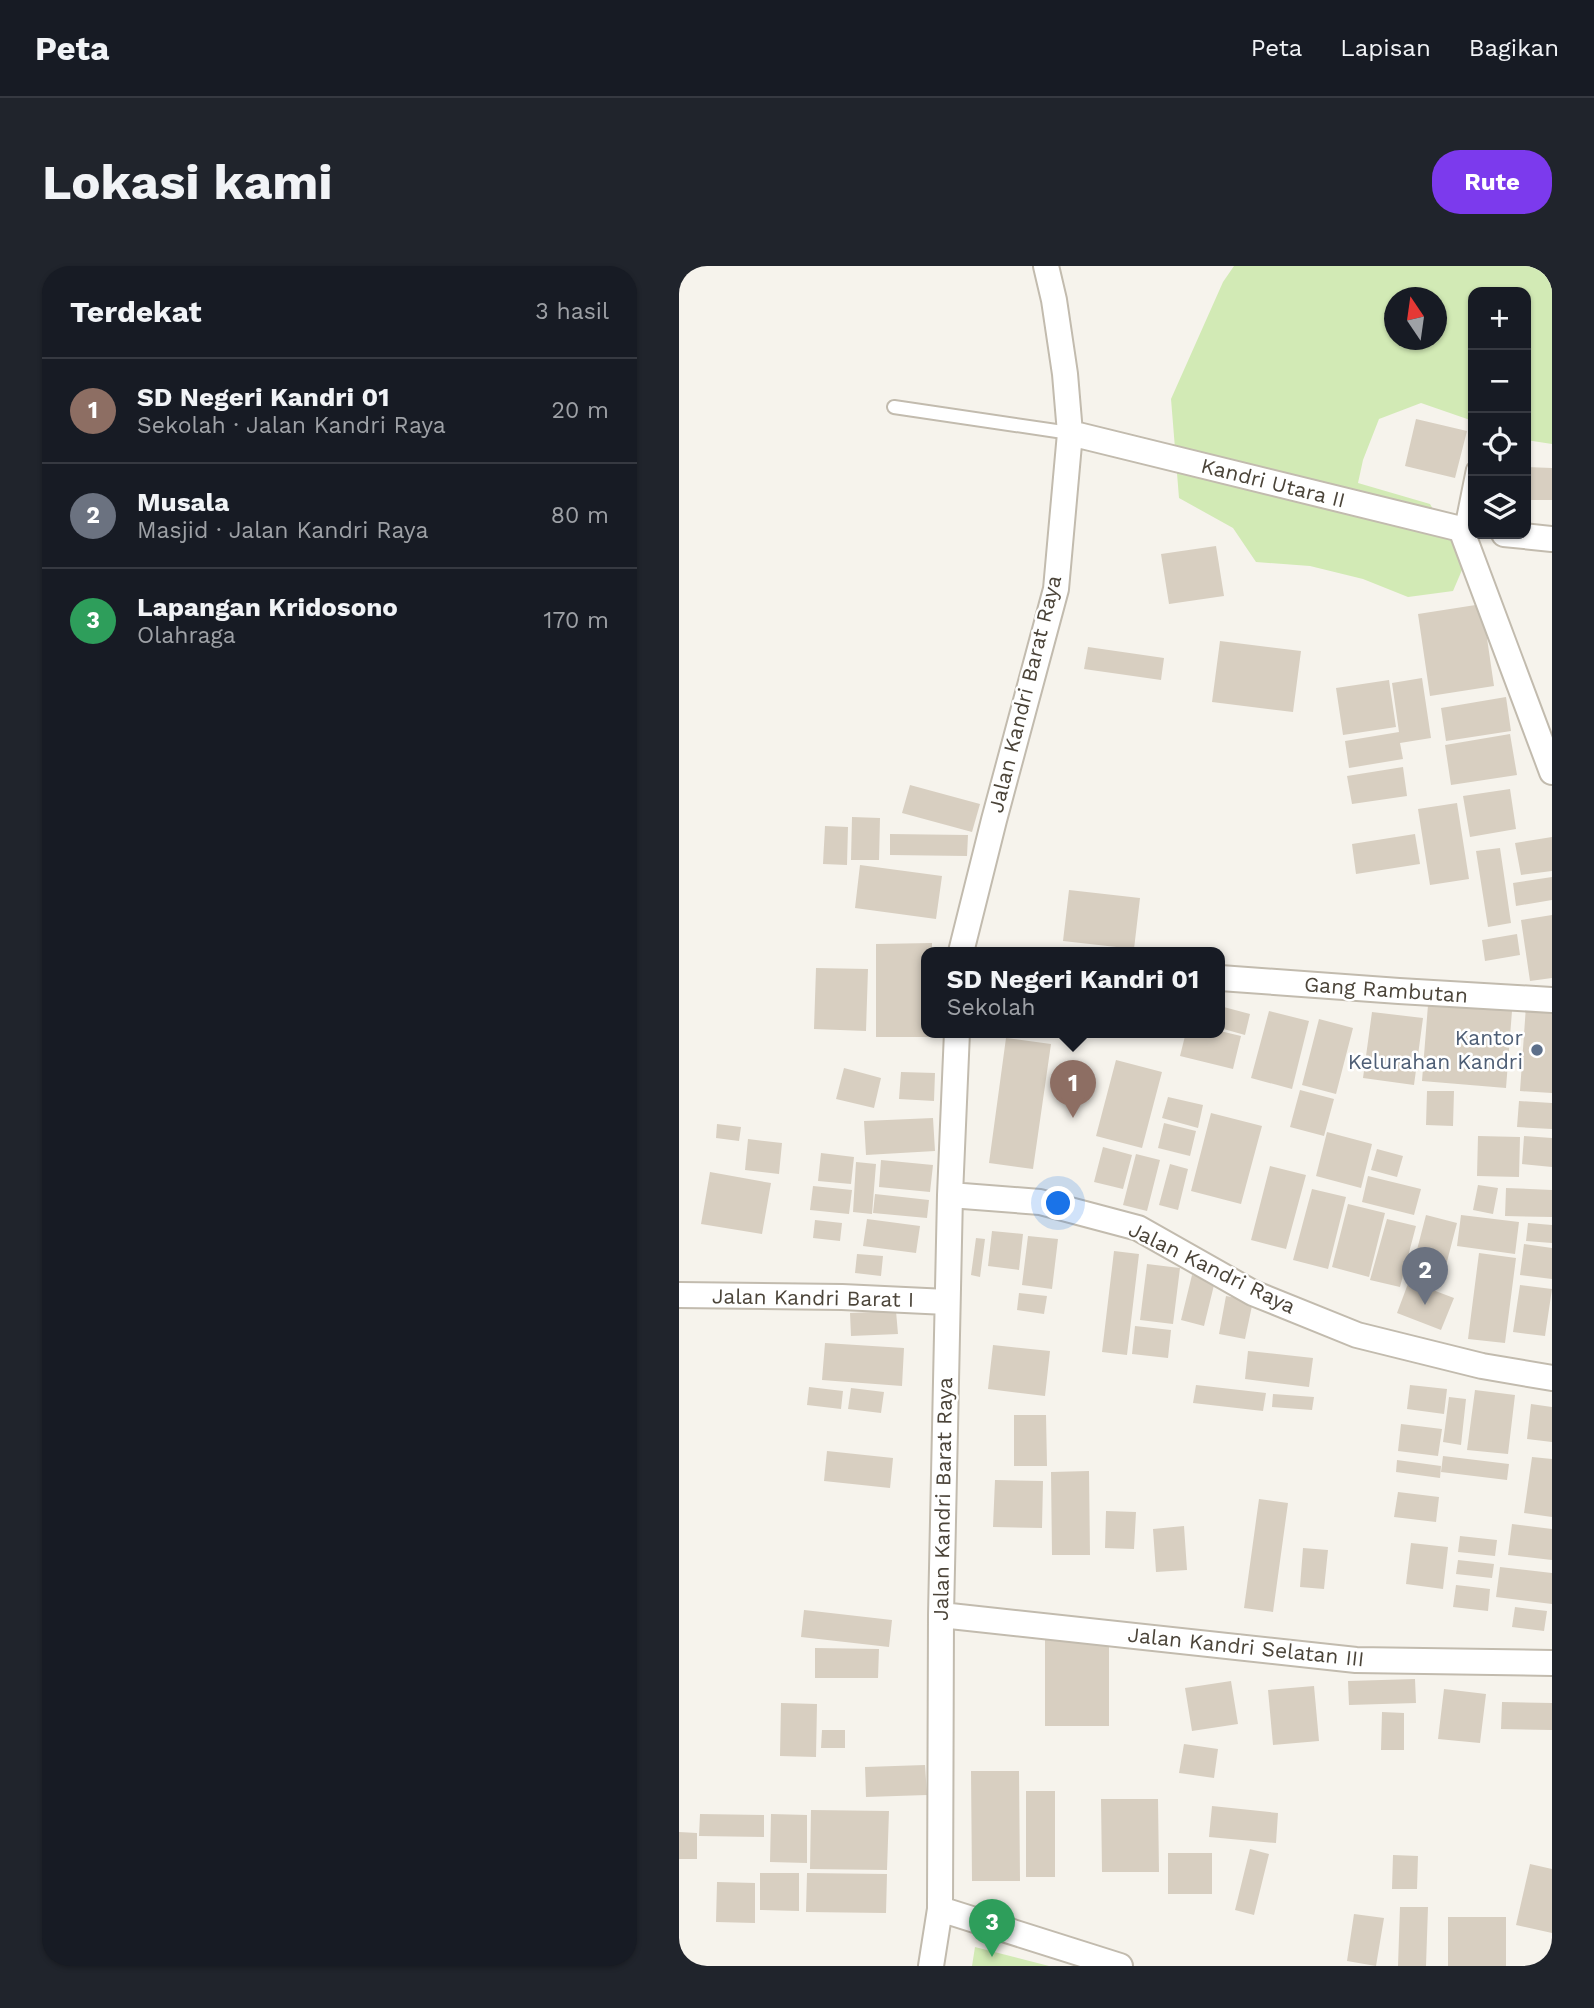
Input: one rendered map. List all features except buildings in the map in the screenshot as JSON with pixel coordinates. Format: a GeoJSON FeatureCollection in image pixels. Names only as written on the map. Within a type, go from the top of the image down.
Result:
{"type":"FeatureCollection","features":[{"type":"Feature","properties":{"kind":"street","name":"Jalan Kandri Barat Raya"},"geometry":{"type":"LineString","coordinates":[[962,947],[1056,589],[1070,433],[1065,374],[1046,266]]}},
{"type":"Feature","properties":{"kind":"street","name":"Kandri Utara II"},"geometry":{"type":"LineString","coordinates":[[1070,433],[1467,534]]}},
{"type":"Feature","properties":{"kind":"street"},"geometry":{"type":"LineString","coordinates":[[1467,534],[1552,772]]}},
{"type":"Feature","properties":{"kind":"street"},"geometry":{"type":"LineString","coordinates":[[1531,537],[1552,539]]}},
{"type":"Feature","properties":{"kind":"street","name":"Gang Rambutan"},"geometry":{"type":"LineString","coordinates":[[1225,978],[1552,1000]]}},
{"type":"Feature","properties":{"kind":"street","name":"Jalan Kandri Barat Raya"},"geometry":{"type":"LineString","coordinates":[[930,1966],[940,1909],[941,1615],[947,1302],[957,1038]]}},
{"type":"Feature","properties":{"kind":"street","name":"Jalan Kandri Raya"},"geometry":{"type":"LineString","coordinates":[[950,1195],[1040,1202],[1138,1228],[1253,1293],[1357,1335],[1482,1366],[1552,1378]]}},
{"type":"Feature","properties":{"kind":"street","name":"Jalan Kandri Barat I"},"geometry":{"type":"LineString","coordinates":[[679,1296],[842,1297],[947,1302]]}},
{"type":"Feature","properties":{"kind":"street","name":"Jalan Kandri Selatan III"},"geometry":{"type":"LineString","coordinates":[[941,1615],[1356,1660],[1552,1663]]}},
{"type":"Feature","properties":{"kind":"street"},"geometry":{"type":"LineString","coordinates":[[940,1909],[1120,1966]]}},
{"type":"Feature","properties":{"kind":"lane"},"geometry":{"type":"LineString","coordinates":[[894,407],[1070,433]]}},
{"type":"Feature","properties":{"kind":"lane"},"geometry":{"type":"LineString","coordinates":[[1467,534],[1472,476]]}},
{"type":"Feature","properties":{"kind":"green space"},"geometry":{"type":"Polygon","coordinates":[[[1234,266],[1552,266],[1552,444],[1531,441],[1531,287],[1468,287],[1468,419],[1421,403],[1379,419],[1363,460],[1358,483],[1430,504],[1465,563],[1453,591],[1408,597],[1363,579],[1310,566],[1256,562],[1233,528],[1179,498],[1171,399],[1223,282],[1234,266]]]}},
{"type":"Feature","properties":{"kind":"green space"},"geometry":{"type":"Polygon","coordinates":[[[975,1947],[1049,1966],[972,1966],[975,1947]]]}},
{"type":"Feature","properties":{"kind":"place","name":"Kantor Kelurahan Kandri"},"geometry":{"type":"Point","coordinates":[1537,1050]}},
{"type":"Feature","properties":{"kind":"place","name":"SD Negeri Kandri 01"},"geometry":{"type":"Point","coordinates":[1073,1118]}},
{"type":"Feature","properties":{"kind":"place","name":"Musala"},"geometry":{"type":"Point","coordinates":[1425,1305]}},
{"type":"Feature","properties":{"kind":"place","name":"Lapangan Kridosono"},"geometry":{"type":"Point","coordinates":[992,1957]}}]}
